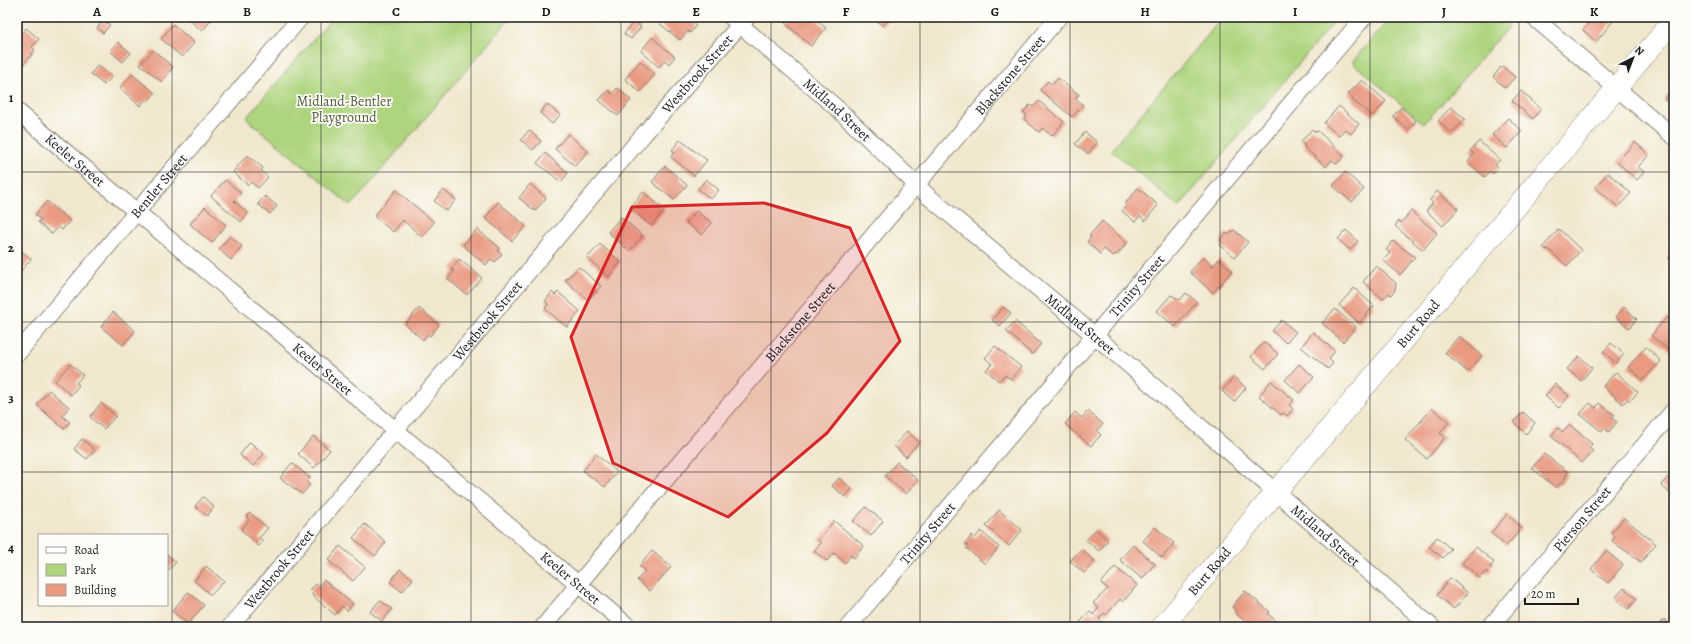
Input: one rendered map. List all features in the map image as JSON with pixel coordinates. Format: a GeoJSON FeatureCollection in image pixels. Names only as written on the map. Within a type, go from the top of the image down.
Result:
{"type":"FeatureCollection","features":[{"type":"Feature","properties":{"kind":"street","name":"Bentler Street"},"geometry":{"type":"LineString","coordinates":[[17,354],[301,17]]}},
{"type":"Feature","properties":{"kind":"street","name":"Blackstone Street"},"geometry":{"type":"LineString","coordinates":[[543,627],[1058,17]]}},
{"type":"Feature","properties":{"kind":"street","name":"Trinity Street"},"geometry":{"type":"LineString","coordinates":[[848,627],[1364,17]]}},
{"type":"Feature","properties":{"kind":"street"},"geometry":{"type":"LineString","coordinates":[[1533,17],[1674,137]]}},
{"type":"Feature","properties":{"kind":"street","name":"Midland Street"},"geometry":{"type":"LineString","coordinates":[[739,20],[839,110],[916,185],[1277,491],[1432,627]]}},
{"type":"Feature","properties":{"kind":"street","name":"Westbrook Street"},"geometry":{"type":"LineString","coordinates":[[230,627],[396,431],[739,20]]}},
{"type":"Feature","properties":{"kind":"street","name":"Burt Road"},"geometry":{"type":"LineString","coordinates":[[1162,627],[1674,20]]}},
{"type":"Feature","properties":{"kind":"street","name":"Keeler Street"},"geometry":{"type":"LineString","coordinates":[[17,111],[629,627]]}},
{"type":"Feature","properties":{"kind":"street","name":"Pierson Street"},"geometry":{"type":"LineString","coordinates":[[1490,627],[1674,410]]}},
{"type":"Feature","properties":{"kind":"highlighted area"},"geometry":{"type":"Polygon","coordinates":[[[764,203],[850,228],[900,341],[827,433],[728,517],[613,463],[571,337],[632,207],[764,203]]]}},
{"type":"Feature","properties":{"kind":"green space","name":"Midland-Bentler Playground"},"geometry":{"type":"Polygon","coordinates":[[[333,17],[511,17],[351,206],[246,118],[333,17]]]}},
{"type":"Feature","properties":{"kind":"green space"},"geometry":{"type":"Polygon","coordinates":[[[1223,17],[1338,17],[1179,207],[1111,150],[1223,17]]]}},
{"type":"Feature","properties":{"kind":"green space"},"geometry":{"type":"Polygon","coordinates":[[[1391,17],[1499,17],[1509,26],[1424,124],[1352,62],[1391,17]]]}},
{"type":"Feature","properties":{"kind":"building"},"geometry":{"type":"Polygon","coordinates":[[[186,17],[214,17],[202,31],[186,17]]]}},
{"type":"Feature","properties":{"kind":"building"},"geometry":{"type":"Polygon","coordinates":[[[656,17],[685,17],[696,26],[690,33],[688,31],[680,40],[654,19],[656,17]]]}},
{"type":"Feature","properties":{"kind":"building"},"geometry":{"type":"Polygon","coordinates":[[[790,17],[813,17],[826,28],[811,46],[785,23],[790,17]]]}},
{"type":"Feature","properties":{"kind":"building"},"geometry":{"type":"Polygon","coordinates":[[[872,17],[891,17],[883,26],[872,17]]]}},
{"type":"Feature","properties":{"kind":"building"},"geometry":{"type":"Polygon","coordinates":[[[1594,17],[1608,17],[1613,21],[1596,42],[1583,30],[1594,17]]]}},
{"type":"Feature","properties":{"kind":"building"},"geometry":{"type":"Polygon","coordinates":[[[103,20],[110,25],[103,33],[97,28],[103,20]]]}},
{"type":"Feature","properties":{"kind":"building"},"geometry":{"type":"Polygon","coordinates":[[[634,21],[641,27],[631,39],[624,34],[634,21]]]}},
{"type":"Feature","properties":{"kind":"building"},"geometry":{"type":"Polygon","coordinates":[[[173,24],[194,43],[182,57],[161,39],[173,24]]]}},
{"type":"Feature","properties":{"kind":"building"},"geometry":{"type":"Polygon","coordinates":[[[26,28],[39,39],[32,47],[35,50],[19,70],[17,69],[17,35],[19,36],[26,28]]]}},
{"type":"Feature","properties":{"kind":"building"},"geometry":{"type":"Polygon","coordinates":[[[652,37],[675,57],[669,64],[665,60],[659,67],[641,51],[652,37]]]}},
{"type":"Feature","properties":{"kind":"building"},"geometry":{"type":"Polygon","coordinates":[[[118,42],[131,53],[123,62],[110,51],[118,42]]]}},
{"type":"Feature","properties":{"kind":"building"},"geometry":{"type":"Polygon","coordinates":[[[153,50],[173,67],[162,82],[140,64],[153,50]]]}},
{"type":"Feature","properties":{"kind":"building"},"geometry":{"type":"Polygon","coordinates":[[[640,61],[655,74],[640,92],[625,79],[640,61]]]}},
{"type":"Feature","properties":{"kind":"building"},"geometry":{"type":"Polygon","coordinates":[[[98,65],[112,77],[104,85],[91,74],[98,65]]]}},
{"type":"Feature","properties":{"kind":"building"},"geometry":{"type":"Polygon","coordinates":[[[1502,66],[1515,77],[1505,88],[1493,77],[1502,66]]]}},
{"type":"Feature","properties":{"kind":"building"},"geometry":{"type":"Polygon","coordinates":[[[132,74],[155,93],[148,101],[146,99],[140,106],[120,88],[132,74]]]}},
{"type":"Feature","properties":{"kind":"building"},"geometry":{"type":"Polygon","coordinates":[[[1058,78],[1079,95],[1075,98],[1083,105],[1072,117],[1040,90],[1048,81],[1052,85],[1058,78]]]}},
{"type":"Feature","properties":{"kind":"building"},"geometry":{"type":"Polygon","coordinates":[[[1362,80],[1386,101],[1373,116],[1352,100],[1353,99],[1348,94],[1362,80]]]}},
{"type":"Feature","properties":{"kind":"building"},"geometry":{"type":"Polygon","coordinates":[[[617,88],[631,100],[618,116],[599,100],[608,90],[612,94],[617,88]]]}},
{"type":"Feature","properties":{"kind":"building"},"geometry":{"type":"Polygon","coordinates":[[[1521,91],[1541,109],[1533,119],[1512,101],[1521,91]]]}},
{"type":"Feature","properties":{"kind":"building"},"geometry":{"type":"Polygon","coordinates":[[[1670,92],[1674,93],[1674,107],[1664,99],[1670,92]]]}},
{"type":"Feature","properties":{"kind":"building"},"geometry":{"type":"Polygon","coordinates":[[[1039,101],[1064,122],[1052,136],[1042,128],[1039,132],[1024,119],[1027,115],[1023,112],[1030,105],[1033,107],[1039,101]]]}},
{"type":"Feature","properties":{"kind":"building"},"geometry":{"type":"Polygon","coordinates":[[[547,104],[560,115],[552,124],[540,113],[547,104]]]}},
{"type":"Feature","properties":{"kind":"building"},"geometry":{"type":"Polygon","coordinates":[[[1339,106],[1359,124],[1351,134],[1345,129],[1339,136],[1324,123],[1339,106]]]}},
{"type":"Feature","properties":{"kind":"building"},"geometry":{"type":"Polygon","coordinates":[[[1401,107],[1416,121],[1408,130],[1393,116],[1401,107]]]}},
{"type":"Feature","properties":{"kind":"building"},"geometry":{"type":"Polygon","coordinates":[[[1451,107],[1465,119],[1452,133],[1438,121],[1451,107]]]}},
{"type":"Feature","properties":{"kind":"building"},"geometry":{"type":"Polygon","coordinates":[[[1508,118],[1522,131],[1507,148],[1492,135],[1508,118]]]}},
{"type":"Feature","properties":{"kind":"building"},"geometry":{"type":"Polygon","coordinates":[[[1312,129],[1316,132],[1318,131],[1344,156],[1337,164],[1332,160],[1326,167],[1304,147],[1305,145],[1301,142],[1312,129]]]}},
{"type":"Feature","properties":{"kind":"building"},"geometry":{"type":"Polygon","coordinates":[[[529,130],[541,141],[533,150],[521,140],[529,130]]]}},
{"type":"Feature","properties":{"kind":"building"},"geometry":{"type":"Polygon","coordinates":[[[1085,132],[1097,142],[1088,154],[1075,144],[1085,132]]]}},
{"type":"Feature","properties":{"kind":"building"},"geometry":{"type":"Polygon","coordinates":[[[568,134],[588,151],[575,166],[555,149],[568,134]]]}},
{"type":"Feature","properties":{"kind":"building"},"geometry":{"type":"Polygon","coordinates":[[[680,140],[707,160],[694,176],[671,157],[675,152],[672,150],[680,140]]]}},
{"type":"Feature","properties":{"kind":"building"},"geometry":{"type":"Polygon","coordinates":[[[1479,141],[1500,160],[1495,165],[1498,167],[1493,174],[1490,171],[1485,177],[1468,162],[1474,154],[1470,151],[1479,141]]]}},
{"type":"Feature","properties":{"kind":"building"},"geometry":{"type":"Polygon","coordinates":[[[1635,142],[1649,155],[1638,167],[1644,172],[1637,180],[1617,162],[1635,142]]]}},
{"type":"Feature","properties":{"kind":"building"},"geometry":{"type":"Polygon","coordinates":[[[545,153],[568,173],[561,182],[537,163],[545,153]]]}},
{"type":"Feature","properties":{"kind":"building"},"geometry":{"type":"Polygon","coordinates":[[[247,155],[263,168],[261,171],[268,177],[258,188],[251,182],[248,185],[233,172],[247,155]]]}},
{"type":"Feature","properties":{"kind":"building"},"geometry":{"type":"Polygon","coordinates":[[[665,166],[687,185],[674,200],[652,182],[665,166]]]}},
{"type":"Feature","properties":{"kind":"building"},"geometry":{"type":"Polygon","coordinates":[[[1345,172],[1364,189],[1352,202],[1333,186],[1345,172]]]}},
{"type":"Feature","properties":{"kind":"building"},"geometry":{"type":"Polygon","coordinates":[[[1608,173],[1631,193],[1618,207],[1595,187],[1608,173]]]}},
{"type":"Feature","properties":{"kind":"building"},"geometry":{"type":"Polygon","coordinates":[[[706,179],[719,190],[711,199],[698,189],[706,179]]]}},
{"type":"Feature","properties":{"kind":"building"},"geometry":{"type":"Polygon","coordinates":[[[225,180],[241,193],[234,201],[248,213],[241,222],[211,196],[225,180]]]}},
{"type":"Feature","properties":{"kind":"building"},"geometry":{"type":"Polygon","coordinates":[[[530,184],[546,198],[535,211],[519,198],[530,184]]]}},
{"type":"Feature","properties":{"kind":"building"},"geometry":{"type":"Polygon","coordinates":[[[1138,188],[1158,205],[1145,221],[1140,216],[1135,222],[1122,211],[1127,205],[1125,204],[1138,188]]]}},
{"type":"Feature","properties":{"kind":"building"},"geometry":{"type":"Polygon","coordinates":[[[396,190],[434,222],[422,237],[403,220],[393,232],[374,216],[396,190]]]}},
{"type":"Feature","properties":{"kind":"building"},"geometry":{"type":"Polygon","coordinates":[[[443,190],[456,200],[446,211],[434,201],[443,190]]]}},
{"type":"Feature","properties":{"kind":"building"},"geometry":{"type":"Polygon","coordinates":[[[1437,191],[1458,209],[1443,226],[1426,211],[1433,203],[1430,200],[1437,191]]]}},
{"type":"Feature","properties":{"kind":"building"},"geometry":{"type":"Polygon","coordinates":[[[643,192],[665,210],[651,226],[630,208],[643,192]]]}},
{"type":"Feature","properties":{"kind":"building"},"geometry":{"type":"Polygon","coordinates":[[[265,196],[277,206],[270,214],[258,204],[265,196]]]}},
{"type":"Feature","properties":{"kind":"building"},"geometry":{"type":"Polygon","coordinates":[[[47,201],[70,221],[62,230],[59,227],[52,234],[38,222],[41,220],[35,215],[47,201]]]}},
{"type":"Feature","properties":{"kind":"building"},"geometry":{"type":"Polygon","coordinates":[[[498,202],[526,226],[512,241],[485,218],[498,202]]]}},
{"type":"Feature","properties":{"kind":"building"},"geometry":{"type":"Polygon","coordinates":[[[205,207],[226,225],[212,243],[190,224],[205,207]]]}},
{"type":"Feature","properties":{"kind":"building"},"geometry":{"type":"Polygon","coordinates":[[[696,211],[712,223],[702,235],[686,223],[696,211]]]}},
{"type":"Feature","properties":{"kind":"building"},"geometry":{"type":"Polygon","coordinates":[[[1411,211],[1437,233],[1423,250],[1395,226],[1399,221],[1401,223],[1411,211]]]}},
{"type":"Feature","properties":{"kind":"building"},"geometry":{"type":"Polygon","coordinates":[[[621,217],[643,236],[629,251],[608,232],[621,217]]]}},
{"type":"Feature","properties":{"kind":"building"},"geometry":{"type":"Polygon","coordinates":[[[1102,221],[1127,243],[1117,255],[1115,254],[1113,256],[1104,249],[1100,254],[1087,242],[1091,237],[1089,236],[1102,221]]]}},
{"type":"Feature","properties":{"kind":"building"},"geometry":{"type":"Polygon","coordinates":[[[477,229],[500,248],[498,251],[502,254],[495,262],[491,259],[486,265],[463,245],[477,229]]]}},
{"type":"Feature","properties":{"kind":"building"},"geometry":{"type":"Polygon","coordinates":[[[1559,229],[1581,250],[1567,266],[1548,249],[1547,250],[1543,247],[1559,229]]]}},
{"type":"Feature","properties":{"kind":"building"},"geometry":{"type":"Polygon","coordinates":[[[1234,230],[1248,242],[1235,257],[1220,245],[1222,242],[1220,240],[1226,233],[1228,235],[1234,230]]]}},
{"type":"Feature","properties":{"kind":"building"},"geometry":{"type":"Polygon","coordinates":[[[1346,230],[1358,241],[1350,250],[1338,239],[1346,230]]]}},
{"type":"Feature","properties":{"kind":"building"},"geometry":{"type":"Polygon","coordinates":[[[230,236],[242,246],[231,260],[219,249],[230,236]]]}},
{"type":"Feature","properties":{"kind":"building"},"geometry":{"type":"Polygon","coordinates":[[[1393,241],[1415,257],[1400,275],[1383,260],[1390,253],[1386,250],[1393,241]]]}},
{"type":"Feature","properties":{"kind":"building"},"geometry":{"type":"Polygon","coordinates":[[[600,244],[621,262],[609,277],[587,258],[600,244]]]}},
{"type":"Feature","properties":{"kind":"building"},"geometry":{"type":"Polygon","coordinates":[[[17,247],[31,259],[20,272],[17,270],[17,247]]]}},
{"type":"Feature","properties":{"kind":"building"},"geometry":{"type":"Polygon","coordinates":[[[1674,252],[1674,264],[1668,259],[1674,252]]]}},
{"type":"Feature","properties":{"kind":"building"},"geometry":{"type":"Polygon","coordinates":[[[1203,257],[1213,266],[1219,259],[1232,271],[1213,293],[1190,272],[1203,257]]]}},
{"type":"Feature","properties":{"kind":"building"},"geometry":{"type":"Polygon","coordinates":[[[459,259],[482,278],[467,295],[448,279],[454,271],[451,269],[459,259]]]}},
{"type":"Feature","properties":{"kind":"building"},"geometry":{"type":"Polygon","coordinates":[[[1376,266],[1396,283],[1395,290],[1391,295],[1389,293],[1383,299],[1363,282],[1376,266]]]}},
{"type":"Feature","properties":{"kind":"building"},"geometry":{"type":"Polygon","coordinates":[[[579,267],[601,286],[588,300],[565,280],[579,267]]]}},
{"type":"Feature","properties":{"kind":"building"},"geometry":{"type":"Polygon","coordinates":[[[1354,288],[1374,306],[1359,323],[1339,305],[1354,288]]]}},
{"type":"Feature","properties":{"kind":"building"},"geometry":{"type":"Polygon","coordinates":[[[552,292],[555,295],[558,292],[580,311],[567,327],[545,309],[548,304],[545,301],[552,292]]]}},
{"type":"Feature","properties":{"kind":"building"},"geometry":{"type":"Polygon","coordinates":[[[1186,293],[1197,302],[1175,327],[1157,311],[1171,295],[1180,300],[1186,293]]]}},
{"type":"Feature","properties":{"kind":"building"},"geometry":{"type":"Polygon","coordinates":[[[1003,307],[1011,313],[1000,326],[992,320],[1003,307]]]}},
{"type":"Feature","properties":{"kind":"building"},"geometry":{"type":"Polygon","coordinates":[[[1624,307],[1637,319],[1629,328],[1616,317],[1624,307]]]}},
{"type":"Feature","properties":{"kind":"building"},"geometry":{"type":"Polygon","coordinates":[[[419,308],[439,325],[430,336],[428,334],[423,340],[405,324],[419,308]]]}},
{"type":"Feature","properties":{"kind":"building"},"geometry":{"type":"Polygon","coordinates":[[[1335,309],[1356,327],[1343,342],[1322,323],[1335,309]]]}},
{"type":"Feature","properties":{"kind":"building"},"geometry":{"type":"Polygon","coordinates":[[[113,312],[135,331],[123,345],[101,327],[113,312]]]}},
{"type":"Feature","properties":{"kind":"building"},"geometry":{"type":"Polygon","coordinates":[[[1667,317],[1674,323],[1674,346],[1670,351],[1651,336],[1667,317]]]}},
{"type":"Feature","properties":{"kind":"building"},"geometry":{"type":"Polygon","coordinates":[[[1282,320],[1296,332],[1286,343],[1272,331],[1282,320]]]}},
{"type":"Feature","properties":{"kind":"building"},"geometry":{"type":"Polygon","coordinates":[[[1015,321],[1041,344],[1032,354],[1006,331],[1015,321]]]}},
{"type":"Feature","properties":{"kind":"building"},"geometry":{"type":"Polygon","coordinates":[[[1313,332],[1335,351],[1329,359],[1333,363],[1328,369],[1301,347],[1313,332]]]}},
{"type":"Feature","properties":{"kind":"building"},"geometry":{"type":"Polygon","coordinates":[[[1459,336],[1482,356],[1468,372],[1445,353],[1459,336]]]}},
{"type":"Feature","properties":{"kind":"building"},"geometry":{"type":"Polygon","coordinates":[[[1264,342],[1278,354],[1265,369],[1251,357],[1264,342]]]}},
{"type":"Feature","properties":{"kind":"building"},"geometry":{"type":"Polygon","coordinates":[[[1611,343],[1624,354],[1616,363],[1603,352],[1611,343]]]}},
{"type":"Feature","properties":{"kind":"building"},"geometry":{"type":"Polygon","coordinates":[[[995,346],[1021,367],[1011,379],[1005,375],[999,381],[986,370],[992,364],[985,358],[995,346]]]}},
{"type":"Feature","properties":{"kind":"building"},"geometry":{"type":"Polygon","coordinates":[[[1646,347],[1661,361],[1643,380],[1628,367],[1646,347]]]}},
{"type":"Feature","properties":{"kind":"building"},"geometry":{"type":"Polygon","coordinates":[[[1579,356],[1592,368],[1581,381],[1567,369],[1579,356]]]}},
{"type":"Feature","properties":{"kind":"building"},"geometry":{"type":"Polygon","coordinates":[[[70,364],[83,375],[76,383],[79,385],[71,395],[55,381],[70,364]]]}},
{"type":"Feature","properties":{"kind":"building"},"geometry":{"type":"Polygon","coordinates":[[[1299,364],[1314,377],[1300,393],[1285,380],[1299,364]]]}},
{"type":"Feature","properties":{"kind":"building"},"geometry":{"type":"Polygon","coordinates":[[[1616,372],[1638,392],[1630,401],[1628,399],[1623,404],[1603,386],[1616,372]]]}},
{"type":"Feature","properties":{"kind":"building"},"geometry":{"type":"Polygon","coordinates":[[[1234,377],[1246,388],[1234,402],[1222,391],[1234,377]]]}},
{"type":"Feature","properties":{"kind":"building"},"geometry":{"type":"Polygon","coordinates":[[[1271,381],[1294,400],[1289,405],[1293,409],[1287,416],[1283,413],[1281,415],[1259,396],[1271,381]]]}},
{"type":"Feature","properties":{"kind":"building"},"geometry":{"type":"Polygon","coordinates":[[[1555,384],[1569,396],[1559,408],[1545,396],[1555,384]]]}},
{"type":"Feature","properties":{"kind":"building"},"geometry":{"type":"Polygon","coordinates":[[[49,390],[69,407],[62,416],[70,422],[64,429],[37,405],[49,390]]]}},
{"type":"Feature","properties":{"kind":"building"},"geometry":{"type":"Polygon","coordinates":[[[101,403],[116,416],[104,429],[90,417],[101,403]]]}},
{"type":"Feature","properties":{"kind":"building"},"geometry":{"type":"Polygon","coordinates":[[[1590,403],[1596,408],[1599,403],[1615,415],[1612,418],[1617,422],[1609,432],[1604,428],[1602,432],[1580,414],[1590,403]]]}},
{"type":"Feature","properties":{"kind":"building"},"geometry":{"type":"Polygon","coordinates":[[[1432,408],[1449,422],[1440,433],[1445,437],[1427,459],[1405,440],[1432,408]]]}},
{"type":"Feature","properties":{"kind":"building"},"geometry":{"type":"Polygon","coordinates":[[[1088,411],[1103,424],[1097,431],[1101,435],[1091,446],[1065,424],[1075,412],[1082,418],[1088,411]]]}},
{"type":"Feature","properties":{"kind":"building"},"geometry":{"type":"Polygon","coordinates":[[[1523,412],[1535,423],[1526,434],[1514,422],[1523,412]]]}},
{"type":"Feature","properties":{"kind":"building"},"geometry":{"type":"Polygon","coordinates":[[[1570,425],[1592,444],[1589,448],[1593,451],[1582,463],[1551,436],[1558,428],[1563,432],[1570,425]]]}},
{"type":"Feature","properties":{"kind":"building"},"geometry":{"type":"Polygon","coordinates":[[[907,431],[919,442],[906,457],[894,446],[907,431]]]}},
{"type":"Feature","properties":{"kind":"building"},"geometry":{"type":"Polygon","coordinates":[[[313,436],[330,450],[314,468],[298,454],[313,436]]]}},
{"type":"Feature","properties":{"kind":"building"},"geometry":{"type":"Polygon","coordinates":[[[82,439],[95,450],[87,459],[74,449],[82,439]]]}},
{"type":"Feature","properties":{"kind":"building"},"geometry":{"type":"Polygon","coordinates":[[[250,442],[264,454],[253,466],[240,455],[250,442]]]}},
{"type":"Feature","properties":{"kind":"building"},"geometry":{"type":"Polygon","coordinates":[[[596,454],[617,472],[605,487],[583,471],[596,454]]]}},
{"type":"Feature","properties":{"kind":"building"},"geometry":{"type":"Polygon","coordinates":[[[1544,454],[1568,472],[1562,484],[1560,483],[1556,488],[1532,468],[1544,454]]]}},
{"type":"Feature","properties":{"kind":"building"},"geometry":{"type":"Polygon","coordinates":[[[897,462],[918,480],[906,494],[885,476],[897,462]]]}},
{"type":"Feature","properties":{"kind":"building"},"geometry":{"type":"Polygon","coordinates":[[[292,463],[310,478],[306,482],[310,485],[302,494],[280,478],[292,463]]]}},
{"type":"Feature","properties":{"kind":"building"},"geometry":{"type":"Polygon","coordinates":[[[1674,470],[1674,497],[1661,485],[1674,470]]]}},
{"type":"Feature","properties":{"kind":"building"},"geometry":{"type":"Polygon","coordinates":[[[839,478],[852,489],[845,497],[832,486],[839,478]]]}},
{"type":"Feature","properties":{"kind":"building"},"geometry":{"type":"Polygon","coordinates":[[[203,497],[214,507],[207,516],[195,506],[203,497]]]}},
{"type":"Feature","properties":{"kind":"building"},"geometry":{"type":"Polygon","coordinates":[[[866,507],[883,521],[871,536],[853,521],[866,507]]]}},
{"type":"Feature","properties":{"kind":"building"},"geometry":{"type":"Polygon","coordinates":[[[999,510],[1022,530],[1009,546],[986,526],[999,510]]]}},
{"type":"Feature","properties":{"kind":"building"},"geometry":{"type":"Polygon","coordinates":[[[250,513],[268,528],[259,538],[263,541],[259,546],[241,530],[249,520],[246,517],[250,513]]]}},
{"type":"Feature","properties":{"kind":"building"},"geometry":{"type":"Polygon","coordinates":[[[1507,514],[1522,528],[1506,546],[1491,533],[1507,514]]]}},
{"type":"Feature","properties":{"kind":"building"},"geometry":{"type":"Polygon","coordinates":[[[1624,518],[1656,544],[1641,562],[1612,541],[1615,537],[1611,533],[1624,518]]]}},
{"type":"Feature","properties":{"kind":"building"},"geometry":{"type":"Polygon","coordinates":[[[834,521],[864,546],[854,558],[851,555],[845,563],[834,553],[827,561],[814,551],[821,543],[818,540],[834,521]]]}},
{"type":"Feature","properties":{"kind":"building"},"geometry":{"type":"Polygon","coordinates":[[[365,524],[386,542],[375,556],[353,538],[365,524]]]}},
{"type":"Feature","properties":{"kind":"building"},"geometry":{"type":"Polygon","coordinates":[[[1155,527],[1174,543],[1162,558],[1143,541],[1155,527]]]}},
{"type":"Feature","properties":{"kind":"building"},"geometry":{"type":"Polygon","coordinates":[[[1096,529],[1108,540],[1099,551],[1086,540],[1096,529]]]}},
{"type":"Feature","properties":{"kind":"building"},"geometry":{"type":"Polygon","coordinates":[[[981,531],[999,547],[985,564],[966,548],[968,546],[965,544],[972,535],[975,538],[981,531]]]}},
{"type":"Feature","properties":{"kind":"building"},"geometry":{"type":"Polygon","coordinates":[[[1437,537],[1451,549],[1443,558],[1429,547],[1437,537]]]}},
{"type":"Feature","properties":{"kind":"building"},"geometry":{"type":"Polygon","coordinates":[[[1133,545],[1155,564],[1142,579],[1120,560],[1133,545]]]}},
{"type":"Feature","properties":{"kind":"building"},"geometry":{"type":"Polygon","coordinates":[[[340,546],[365,567],[353,581],[328,560],[340,546]]]}},
{"type":"Feature","properties":{"kind":"building"},"geometry":{"type":"Polygon","coordinates":[[[1476,547],[1494,562],[1490,567],[1492,569],[1488,573],[1486,571],[1480,578],[1462,563],[1476,547]]]}},
{"type":"Feature","properties":{"kind":"building"},"geometry":{"type":"Polygon","coordinates":[[[1081,549],[1095,561],[1084,573],[1070,561],[1081,549]]]}},
{"type":"Feature","properties":{"kind":"building"},"geometry":{"type":"Polygon","coordinates":[[[652,551],[671,567],[650,591],[637,580],[645,571],[639,566],[652,551]]]}},
{"type":"Feature","properties":{"kind":"building"},"geometry":{"type":"Polygon","coordinates":[[[1606,551],[1623,565],[1608,583],[1591,569],[1606,551]]]}},
{"type":"Feature","properties":{"kind":"building"},"geometry":{"type":"Polygon","coordinates":[[[168,555],[176,562],[168,571],[168,555]]]}},
{"type":"Feature","properties":{"kind":"building"},"geometry":{"type":"Polygon","coordinates":[[[206,566],[224,581],[211,595],[194,581],[206,566]]]}},
{"type":"Feature","properties":{"kind":"building"},"geometry":{"type":"Polygon","coordinates":[[[1115,567],[1137,585],[1123,602],[1120,599],[1106,615],[1104,613],[1099,619],[1105,624],[1103,627],[1076,627],[1090,611],[1093,615],[1099,608],[1093,603],[1108,589],[1101,583],[1115,567]]]}},
{"type":"Feature","properties":{"kind":"building"},"geometry":{"type":"Polygon","coordinates":[[[400,569],[413,579],[402,592],[390,582],[400,569]]]}},
{"type":"Feature","properties":{"kind":"building"},"geometry":{"type":"Polygon","coordinates":[[[1450,578],[1468,593],[1454,609],[1437,595],[1450,578]]]}},
{"type":"Feature","properties":{"kind":"building"},"geometry":{"type":"Polygon","coordinates":[[[324,580],[353,604],[347,611],[342,606],[335,615],[312,595],[313,593],[310,590],[316,584],[319,586],[324,580]]]}},
{"type":"Feature","properties":{"kind":"building"},"geometry":{"type":"Polygon","coordinates":[[[1624,588],[1637,599],[1628,609],[1615,598],[1624,588]]]}},
{"type":"Feature","properties":{"kind":"building"},"geometry":{"type":"Polygon","coordinates":[[[1245,591],[1270,612],[1268,614],[1275,620],[1269,627],[1252,627],[1234,612],[1236,610],[1232,607],[1245,591]]]}},
{"type":"Feature","properties":{"kind":"building"},"geometry":{"type":"Polygon","coordinates":[[[188,592],[204,605],[188,624],[172,611],[188,592]]]}},
{"type":"Feature","properties":{"kind":"building"},"geometry":{"type":"Polygon","coordinates":[[[380,600],[392,609],[382,621],[370,612],[380,600]]]}},
{"type":"Feature","properties":{"kind":"building"},"geometry":{"type":"Polygon","coordinates":[[[1664,619],[1673,627],[1656,627],[1664,619]]]}}]}
